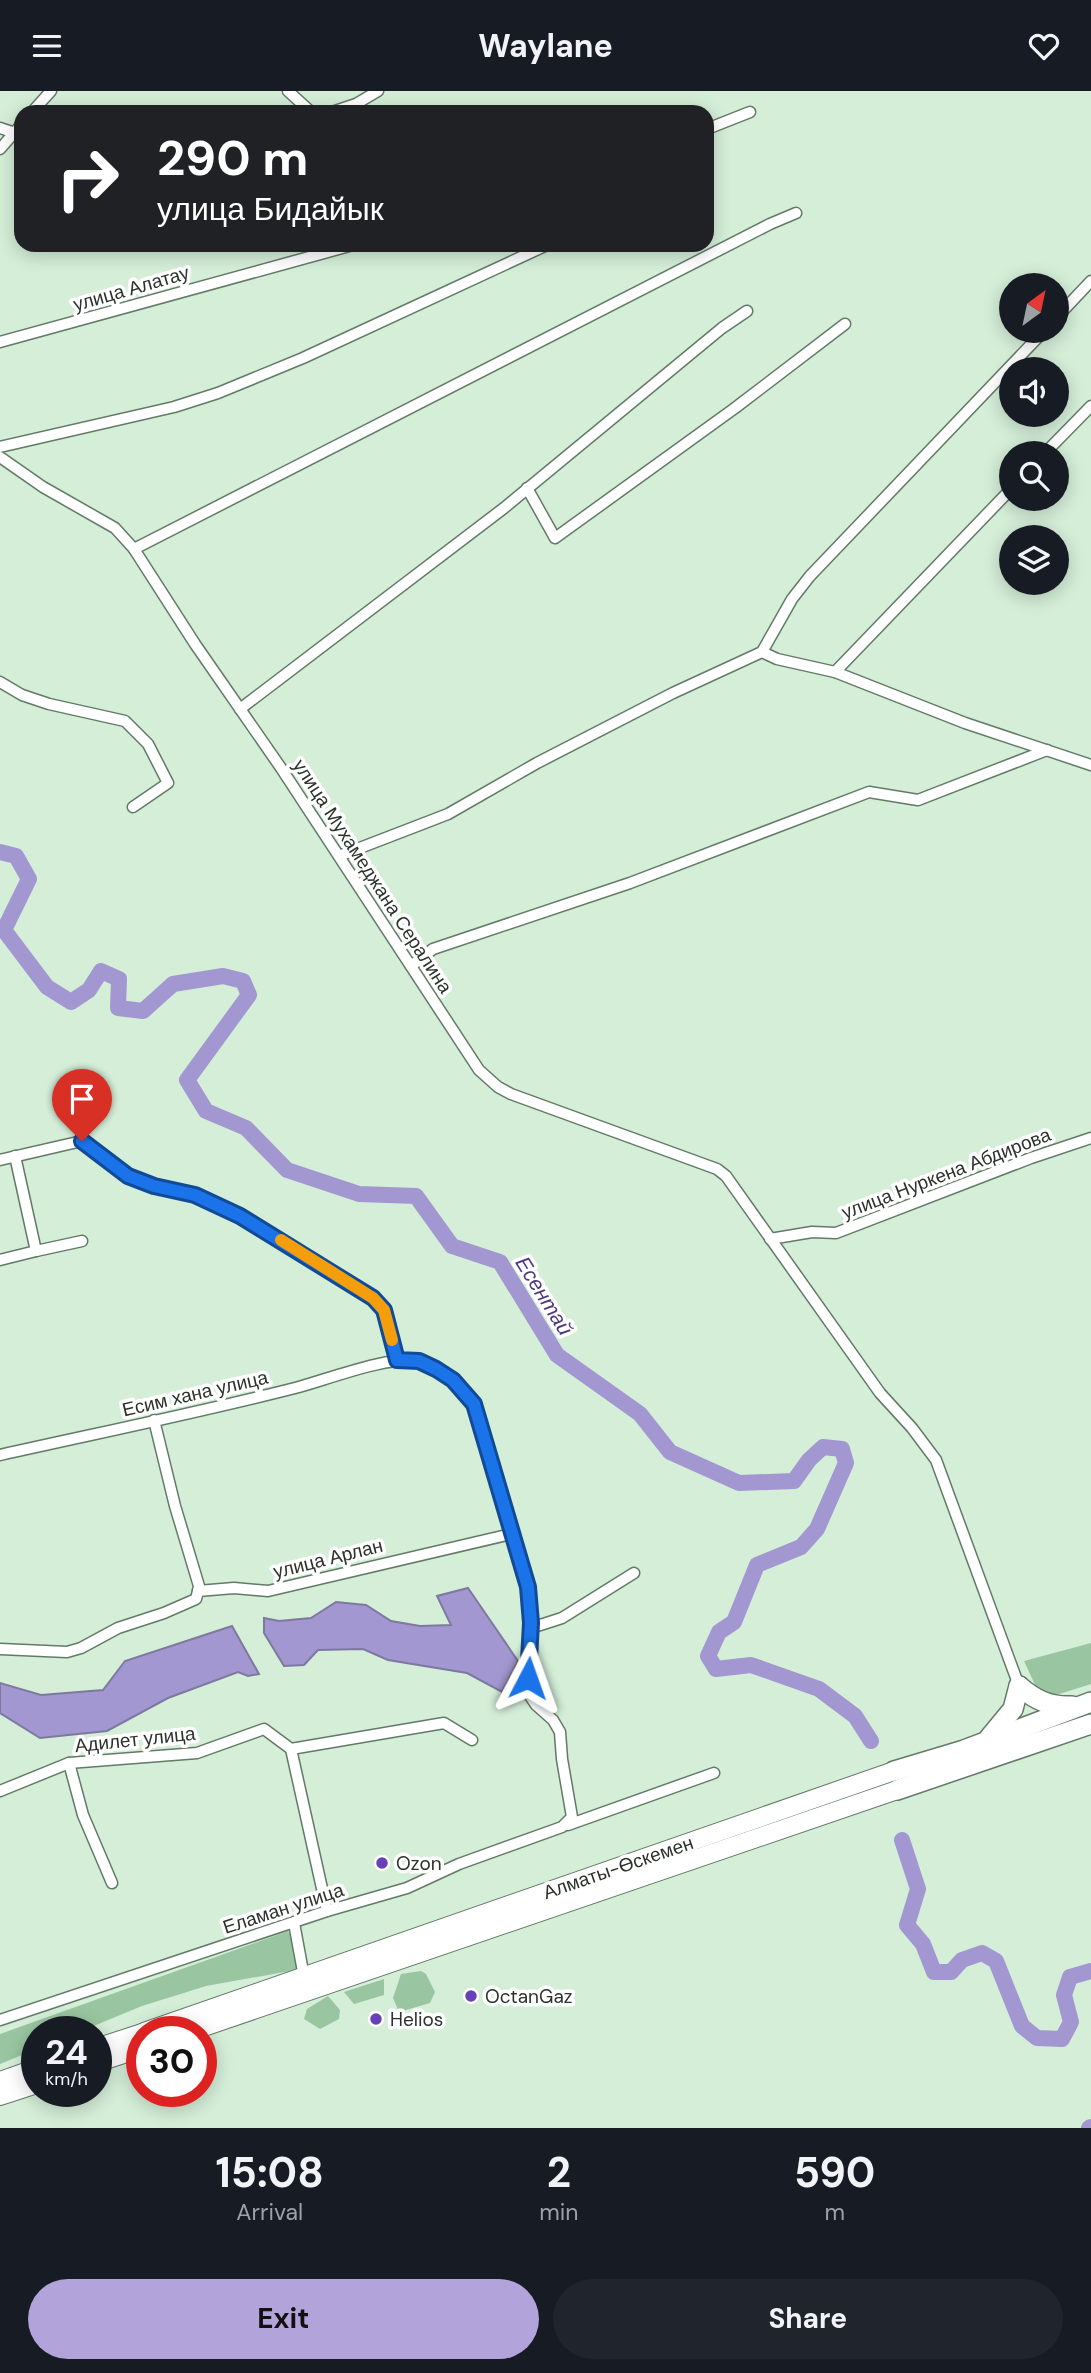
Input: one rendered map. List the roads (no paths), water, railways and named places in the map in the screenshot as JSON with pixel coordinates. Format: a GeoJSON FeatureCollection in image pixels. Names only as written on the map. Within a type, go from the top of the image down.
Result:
{"type":"FeatureCollection","features":[{"type":"Feature","properties":{"kind":"highway"},"geometry":{"type":"LineString","coordinates":[[986,1742],[1013,1709],[1019,1686],[1037,1700],[1046,1703],[1069,1706],[1087,1703]]}},
{"type":"Feature","properties":{"kind":"highway","name":"Алматы-Өскемен"},"geometry":{"type":"LineString","coordinates":[[217,2022],[896,1781],[1087,1703]]}},
{"type":"Feature","properties":{"kind":"highway","name":"Алматы-Өскемен"},"geometry":{"type":"LineString","coordinates":[[190,2016],[896,1781],[1091,1724]]}},
{"type":"Feature","properties":{"kind":"highway"},"geometry":{"type":"LineString","coordinates":[[0,2081],[21,2074]]}},
{"type":"Feature","properties":{"kind":"highway"},"geometry":{"type":"LineString","coordinates":[[0,2096],[21,2089]]}},
{"type":"Feature","properties":{"kind":"street"},"geometry":{"type":"LineString","coordinates":[[38,105],[51,91]]}},
{"type":"Feature","properties":{"kind":"street"},"geometry":{"type":"LineString","coordinates":[[288,91],[303,105]]}},
{"type":"Feature","properties":{"kind":"street"},"geometry":{"type":"LineString","coordinates":[[353,105],[378,91]]}},
{"type":"Feature","properties":{"kind":"street"},"geometry":{"type":"LineString","coordinates":[[714,126],[750,112]]}},
{"type":"Feature","properties":{"kind":"street"},"geometry":{"type":"LineString","coordinates":[[0,149],[14,136]]}},
{"type":"Feature","properties":{"kind":"street"},"geometry":{"type":"LineString","coordinates":[[134,549],[734,242],[796,213]]}},
{"type":"Feature","properties":{"kind":"street","name":"улица Алатау"},"geometry":{"type":"LineString","coordinates":[[0,342],[328,252]]}},
{"type":"Feature","properties":{"kind":"street"},"geometry":{"type":"LineString","coordinates":[[0,447],[174,407],[218,393],[303,358],[532,252]]}},
{"type":"Feature","properties":{"kind":"street"},"geometry":{"type":"LineString","coordinates":[[1069,304],[1091,281]]}},
{"type":"Feature","properties":{"kind":"street"},"geometry":{"type":"LineString","coordinates":[[240,709],[527,488],[722,328],[747,311]]}},
{"type":"Feature","properties":{"kind":"street"},"geometry":{"type":"LineString","coordinates":[[527,488],[555,538],[735,408],[845,324]]}},
{"type":"Feature","properties":{"kind":"street"},"geometry":{"type":"LineString","coordinates":[[338,856],[449,814],[537,763],[660,699],[762,652],[792,599],[810,576],[1033,343]]}},
{"type":"Feature","properties":{"kind":"street"},"geometry":{"type":"LineString","coordinates":[[1057,441],[1091,406]]}},
{"type":"Feature","properties":{"kind":"street","name":"улица Мухамеджана Сералина"},"geometry":{"type":"LineString","coordinates":[[0,457],[43,487],[115,528],[134,549],[479,1070],[498,1087],[511,1094],[717,1168],[726,1175],[880,1393],[912,1428],[936,1460],[1019,1686]]}},
{"type":"Feature","properties":{"kind":"street"},"geometry":{"type":"LineString","coordinates":[[835,672],[999,502]]}},
{"type":"Feature","properties":{"kind":"street"},"geometry":{"type":"LineString","coordinates":[[762,652],[776,659],[835,672],[965,723],[1091,765]]}},
{"type":"Feature","properties":{"kind":"street"},"geometry":{"type":"LineString","coordinates":[[0,682],[22,695],[49,704],[125,721],[148,744],[168,783],[133,807]]}},
{"type":"Feature","properties":{"kind":"street"},"geometry":{"type":"LineString","coordinates":[[411,966],[433,949],[630,883],[869,792],[918,800],[1048,750]]}},
{"type":"Feature","properties":{"kind":"street","name":"улица Нуркена Абдирова"},"geometry":{"type":"LineString","coordinates":[[771,1239],[812,1232],[836,1233],[1031,1158],[1091,1138]]}},
{"type":"Feature","properties":{"kind":"street"},"geometry":{"type":"LineString","coordinates":[[0,1160],[82,1141],[128,1176],[154,1186],[195,1195],[240,1216],[373,1298],[384,1310],[397,1360],[419,1361],[436,1369],[453,1380],[474,1404],[528,1587],[531,1628],[562,1618],[634,1573]]}},
{"type":"Feature","properties":{"kind":"street"},"geometry":{"type":"LineString","coordinates":[[15,1156],[36,1251]]}},
{"type":"Feature","properties":{"kind":"street"},"geometry":{"type":"LineString","coordinates":[[0,1260],[82,1241]]}},
{"type":"Feature","properties":{"kind":"street","name":"Есим хана улица"},"geometry":{"type":"LineString","coordinates":[[0,1455],[294,1388],[397,1360]]}},
{"type":"Feature","properties":{"kind":"street"},"geometry":{"type":"LineString","coordinates":[[0,1649],[67,1652],[81,1648],[118,1628],[164,1613],[195,1599],[199,1586],[153,1420]]}},
{"type":"Feature","properties":{"kind":"street","name":"улица Арлан"},"geometry":{"type":"LineString","coordinates":[[198,1591],[234,1588],[268,1591],[361,1567],[511,1534]]}},
{"type":"Feature","properties":{"kind":"street","name":"Еламан улица"},"geometry":{"type":"LineString","coordinates":[[0,2020],[327,1911],[407,1888],[459,1864],[562,1827],[572,1818],[560,1732],[553,1720],[530,1696],[528,1678],[531,1628]]}},
{"type":"Feature","properties":{"kind":"street"},"geometry":{"type":"LineString","coordinates":[[327,1911],[290,1749],[443,1723],[472,1740]]}},
{"type":"Feature","properties":{"kind":"street","name":"Адилет улица"},"geometry":{"type":"LineString","coordinates":[[0,1791],[69,1763],[197,1753],[264,1729],[290,1749]]}},
{"type":"Feature","properties":{"kind":"street"},"geometry":{"type":"LineString","coordinates":[[69,1763],[83,1815],[112,1883]]}},
{"type":"Feature","properties":{"kind":"street"},"geometry":{"type":"LineString","coordinates":[[562,1827],[714,1773]]}},
{"type":"Feature","properties":{"kind":"street"},"geometry":{"type":"LineString","coordinates":[[294,1923],[304,1977]]}},
{"type":"Feature","properties":{"kind":"waterway","name":"Есентай"},"geometry":{"type":"LineString","coordinates":[[0,852],[16,856],[29,879],[4,930],[47,987],[71,1002],[89,990],[101,971],[119,979],[118,1008],[143,1011],[173,984],[223,976],[243,981],[249,995],[187,1080],[206,1111],[246,1128],[287,1170],[359,1194],[416,1196],[452,1246],[500,1262],[557,1355],[640,1414],[670,1452],[739,1483],[794,1481],[809,1460],[823,1447],[842,1449],[846,1463],[817,1529],[801,1547],[757,1565],[734,1622],[719,1632],[708,1656],[716,1669],[751,1665],[819,1689],[855,1716],[871,1741]]}},
{"type":"Feature","properties":{"kind":"waterway","name":"Есентай"},"geometry":{"type":"LineString","coordinates":[[902,1840],[918,1889],[907,1925],[923,1944],[934,1972],[951,1972],[962,1960],[982,1953],[996,1961],[1022,2026],[1037,2038],[1062,2039],[1071,2022],[1064,1995],[1070,1977],[1091,1971]]}},
{"type":"Feature","properties":{"kind":"place","name":"Ozon"},"geometry":{"type":"Point","coordinates":[382,1863]}},
{"type":"Feature","properties":{"kind":"place","name":"OctanGaz"},"geometry":{"type":"Point","coordinates":[471,1996]}},
{"type":"Feature","properties":{"kind":"place","name":"Helios"},"geometry":{"type":"Point","coordinates":[376,2019]}}]}
